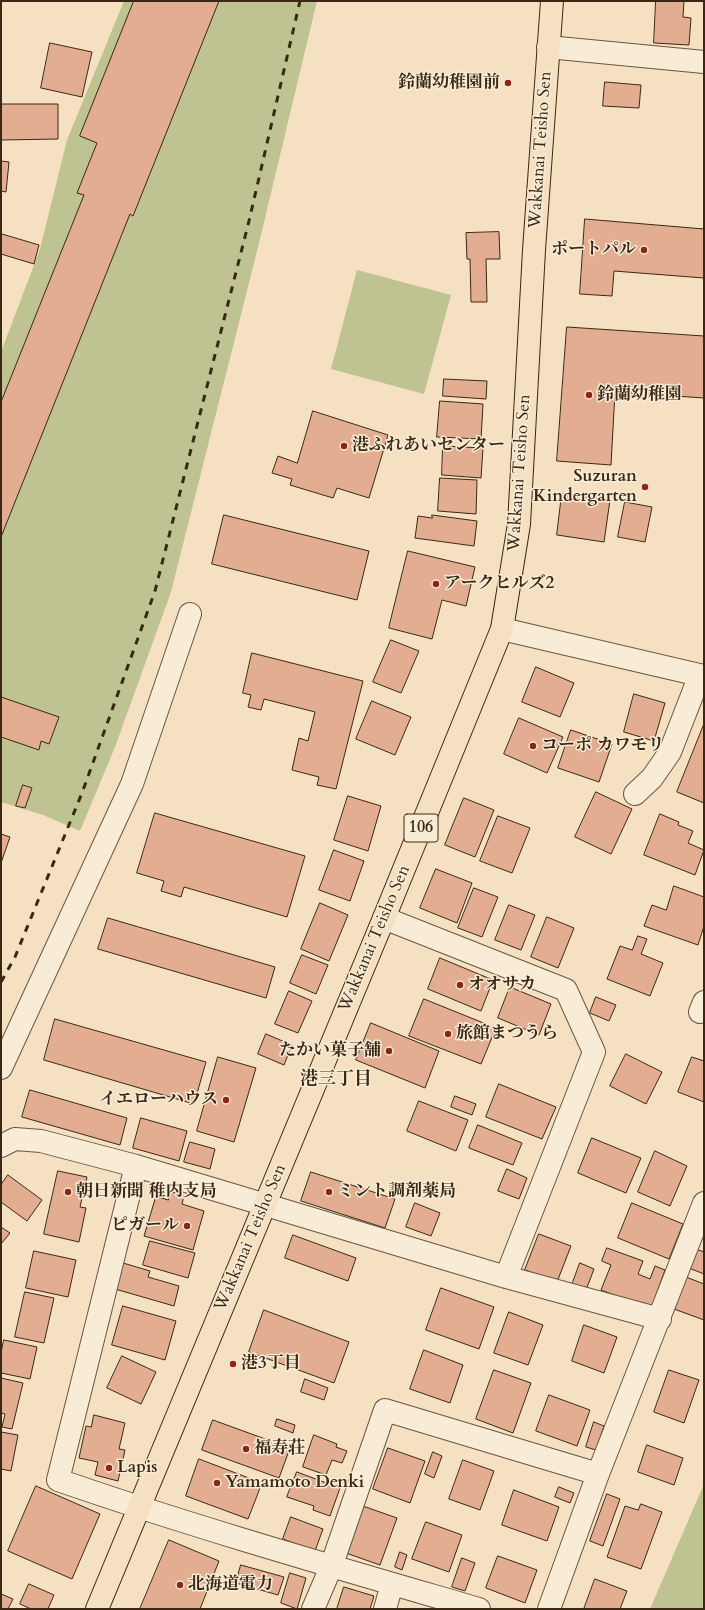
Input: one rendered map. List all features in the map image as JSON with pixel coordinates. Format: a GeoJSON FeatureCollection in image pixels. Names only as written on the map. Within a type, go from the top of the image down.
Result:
{"type":"FeatureCollection","features":[{"type":"Feature","properties":{"kind":"main road","name":"Wakkanai Teisho Sen"},"geometry":{"type":"LineString","coordinates":[[97,1609],[502,630],[519,524],[534,250],[552,1]]}},
{"type":"Feature","properties":{"kind":"street"},"geometry":{"type":"LineString","coordinates":[[548,47],[704,62]]}},
{"type":"Feature","properties":{"kind":"street"},"geometry":{"type":"LineString","coordinates":[[1,1068],[132,784],[190,614]]}},
{"type":"Feature","properties":{"kind":"street"},"geometry":{"type":"LineString","coordinates":[[502,630],[702,676],[670,752],[652,778],[635,794]]}},
{"type":"Feature","properties":{"kind":"street"},"geometry":{"type":"LineString","coordinates":[[384,918],[566,990],[594,1052],[506,1278]]}},
{"type":"Feature","properties":{"kind":"street"},"geometry":{"type":"LineString","coordinates":[[1,1146],[15,1139],[41,1141],[136,1166],[264,1206],[506,1278],[660,1319]]}},
{"type":"Feature","properties":{"kind":"street"},"geometry":{"type":"LineString","coordinates":[[136,1166],[58,1480],[139,1508],[331,1567],[479,1609]]}},
{"type":"Feature","properties":{"kind":"street"},"geometry":{"type":"LineString","coordinates":[[550,1609],[598,1474],[660,1319],[704,1203]]}},
{"type":"Feature","properties":{"kind":"street"},"geometry":{"type":"LineString","coordinates":[[313,1609],[331,1567],[385,1410],[598,1474]]}},
{"type":"Feature","properties":{"kind":"street"},"geometry":{"type":"LineString","coordinates":[[385,1609],[392,1584]]}},
{"type":"Feature","properties":{"kind":"green space"},"geometry":{"type":"Polygon","coordinates":[[[124,1],[317,1],[259,243],[171,592],[115,747],[80,831],[43,815],[1,802],[1,352],[40,249],[67,140],[124,1]]]}},
{"type":"Feature","properties":{"kind":"green space"},"geometry":{"type":"Polygon","coordinates":[[[357,270],[451,295],[424,394],[331,369],[357,270]]]}},
{"type":"Feature","properties":{"kind":"green space"},"geometry":{"type":"Polygon","coordinates":[[[704,1484],[704,1609],[650,1609],[704,1484]]]}},
{"type":"Feature","properties":{"kind":"building"},"geometry":{"type":"Polygon","coordinates":[[[134,1],[219,1],[133,216],[130,214],[1,537],[1,402],[84,195],[77,193],[97,143],[80,136],[134,1]]]}},
{"type":"Feature","properties":{"kind":"building"},"geometry":{"type":"Polygon","coordinates":[[[656,1],[684,1],[683,17],[691,18],[689,45],[654,43],[656,1]]]}},
{"type":"Feature","properties":{"kind":"building"},"geometry":{"type":"Polygon","coordinates":[[[50,43],[92,52],[82,97],[41,88],[50,43]]]}},
{"type":"Feature","properties":{"kind":"building"},"geometry":{"type":"Polygon","coordinates":[[[605,82],[641,85],[639,108],[603,106],[605,82]]]}},
{"type":"Feature","properties":{"kind":"building"},"geometry":{"type":"Polygon","coordinates":[[[1,104],[58,104],[58,139],[1,140],[1,104]]]}},
{"type":"Feature","properties":{"kind":"building"},"geometry":{"type":"Polygon","coordinates":[[[1,161],[9,162],[6,192],[1,191],[1,161]]]}},
{"type":"Feature","properties":{"kind":"building","name":"ポートパル"},"geometry":{"type":"Polygon","coordinates":[[[585,219],[704,229],[704,278],[614,271],[612,296],[580,294],[585,219]]]}},
{"type":"Feature","properties":{"kind":"building"},"geometry":{"type":"Polygon","coordinates":[[[499,232],[500,259],[486,259],[487,302],[471,302],[470,259],[467,259],[466,233],[499,232]]]}},
{"type":"Feature","properties":{"kind":"building"},"geometry":{"type":"Polygon","coordinates":[[[2,234],[39,245],[34,264],[1,254],[2,234]]]}},
{"type":"Feature","properties":{"kind":"building","name":"鈴蘭幼稚園"},"geometry":{"type":"Polygon","coordinates":[[[567,327],[704,336],[704,398],[615,392],[611,465],[557,461],[567,327]]]}},
{"type":"Feature","properties":{"kind":"building"},"geometry":{"type":"Polygon","coordinates":[[[444,379],[487,381],[486,399],[443,396],[444,379]]]}},
{"type":"Feature","properties":{"kind":"building"},"geometry":{"type":"Polygon","coordinates":[[[440,401],[483,404],[481,439],[437,437],[440,401]]]}},
{"type":"Feature","properties":{"kind":"building","name":"港ふれあいセンター"},"geometry":{"type":"Polygon","coordinates":[[[313,411],[388,435],[369,498],[337,488],[333,498],[290,485],[292,479],[272,473],[278,456],[297,463],[313,411]]]}},
{"type":"Feature","properties":{"kind":"building"},"geometry":{"type":"Polygon","coordinates":[[[443,446],[483,448],[481,478],[442,475],[443,446]]]}},
{"type":"Feature","properties":{"kind":"building"},"geometry":{"type":"Polygon","coordinates":[[[440,478],[477,480],[476,514],[438,511],[440,478]]]}},
{"type":"Feature","properties":{"kind":"building"},"geometry":{"type":"Polygon","coordinates":[[[562,494],[610,500],[604,542],[557,535],[562,494]]]}},
{"type":"Feature","properties":{"kind":"building"},"geometry":{"type":"Polygon","coordinates":[[[625,502],[652,507],[645,542],[618,537],[625,502]]]}},
{"type":"Feature","properties":{"kind":"building"},"geometry":{"type":"Polygon","coordinates":[[[224,515],[369,551],[357,600],[212,564],[224,515]]]}},
{"type":"Feature","properties":{"kind":"building"},"geometry":{"type":"Polygon","coordinates":[[[432,515],[477,521],[474,546],[415,538],[418,516],[432,518],[432,515]]]}},
{"type":"Feature","properties":{"kind":"building","name":"アークヒルズ2"},"geometry":{"type":"Polygon","coordinates":[[[408,551],[475,567],[466,606],[442,600],[432,639],[389,628],[408,551]]]}},
{"type":"Feature","properties":{"kind":"building"},"geometry":{"type":"Polygon","coordinates":[[[391,640],[419,651],[401,693],[373,682],[391,640]]]}},
{"type":"Feature","properties":{"kind":"building"},"geometry":{"type":"Polygon","coordinates":[[[252,653],[363,681],[336,789],[317,785],[319,777],[292,770],[299,738],[308,741],[315,712],[264,699],[261,710],[248,707],[251,695],[243,693],[252,653]]]}},
{"type":"Feature","properties":{"kind":"building"},"geometry":{"type":"Polygon","coordinates":[[[536,667],[574,683],[560,717],[522,702],[536,667]]]}},
{"type":"Feature","properties":{"kind":"building"},"geometry":{"type":"Polygon","coordinates":[[[634,694],[665,703],[654,741],[624,732],[634,694]]]}},
{"type":"Feature","properties":{"kind":"building"},"geometry":{"type":"Polygon","coordinates":[[[1,697],[59,717],[49,744],[41,741],[39,750],[1,737],[1,697]]]}},
{"type":"Feature","properties":{"kind":"building"},"geometry":{"type":"Polygon","coordinates":[[[372,701],[411,717],[395,755],[356,739],[372,701]]]}},
{"type":"Feature","properties":{"kind":"building","name":"コーポ カワモリ"},"geometry":{"type":"Polygon","coordinates":[[[519,718],[563,737],[547,773],[504,754],[519,718]]]}},
{"type":"Feature","properties":{"kind":"building"},"geometry":{"type":"Polygon","coordinates":[[[704,724],[704,803],[677,792],[704,724]]]}},
{"type":"Feature","properties":{"kind":"building"},"geometry":{"type":"Polygon","coordinates":[[[571,730],[612,744],[599,782],[558,768],[571,730]]]}},
{"type":"Feature","properties":{"kind":"building"},"geometry":{"type":"Polygon","coordinates":[[[23,785],[32,788],[25,808],[16,806],[23,785]]]}},
{"type":"Feature","properties":{"kind":"building"},"geometry":{"type":"Polygon","coordinates":[[[596,792],[632,809],[611,854],[575,837],[596,792]]]}},
{"type":"Feature","properties":{"kind":"building"},"geometry":{"type":"Polygon","coordinates":[[[348,796],[381,806],[368,851],[334,840],[348,796]]]}},
{"type":"Feature","properties":{"kind":"building"},"geometry":{"type":"Polygon","coordinates":[[[464,798],[494,810],[475,857],[445,845],[464,798]]]}},
{"type":"Feature","properties":{"kind":"building"},"geometry":{"type":"Polygon","coordinates":[[[155,813],[305,856],[287,917],[184,887],[181,897],[161,891],[164,881],[137,873],[155,813]]]}},
{"type":"Feature","properties":{"kind":"building"},"geometry":{"type":"Polygon","coordinates":[[[660,814],[679,822],[678,825],[693,831],[688,843],[704,850],[695,875],[644,855],[660,814]]]}},
{"type":"Feature","properties":{"kind":"building"},"geometry":{"type":"Polygon","coordinates":[[[498,816],[530,828],[512,873],[480,861],[498,816]]]}},
{"type":"Feature","properties":{"kind":"building"},"geometry":{"type":"Polygon","coordinates":[[[1,834],[10,837],[1,863],[1,834]]]}},
{"type":"Feature","properties":{"kind":"building"},"geometry":{"type":"Polygon","coordinates":[[[334,850],[364,861],[350,901],[319,890],[334,850]]]}},
{"type":"Feature","properties":{"kind":"building"},"geometry":{"type":"Polygon","coordinates":[[[436,869],[472,883],[457,923],[420,908],[436,869]]]}},
{"type":"Feature","properties":{"kind":"building"},"geometry":{"type":"Polygon","coordinates":[[[674,886],[704,897],[704,926],[698,945],[644,926],[652,905],[666,910],[674,886]]]}},
{"type":"Feature","properties":{"kind":"building"},"geometry":{"type":"Polygon","coordinates":[[[474,888],[498,897],[482,937],[458,928],[474,888]]]}},
{"type":"Feature","properties":{"kind":"building"},"geometry":{"type":"Polygon","coordinates":[[[320,903],[348,915],[329,961],[301,949],[320,903]]]}},
{"type":"Feature","properties":{"kind":"building"},"geometry":{"type":"Polygon","coordinates":[[[509,905],[535,915],[521,950],[495,940],[509,905]]]}},
{"type":"Feature","properties":{"kind":"building"},"geometry":{"type":"Polygon","coordinates":[[[547,917],[574,928],[558,968],[531,957],[547,917]]]}},
{"type":"Feature","properties":{"kind":"building"},"geometry":{"type":"Polygon","coordinates":[[[108,918],[275,967],[266,998],[98,949],[108,918]]]}},
{"type":"Feature","properties":{"kind":"building"},"geometry":{"type":"Polygon","coordinates":[[[638,936],[647,939],[641,954],[663,963],[650,996],[607,979],[620,946],[632,950],[638,936]]]}},
{"type":"Feature","properties":{"kind":"building"},"geometry":{"type":"Polygon","coordinates":[[[302,955],[328,965],[316,994],[290,983],[302,955]]]}},
{"type":"Feature","properties":{"kind":"building","name":"オオサカ"},"geometry":{"type":"Polygon","coordinates":[[[440,958],[493,980],[481,1011],[428,989],[440,958]]]}},
{"type":"Feature","properties":{"kind":"building"},"geometry":{"type":"Polygon","coordinates":[[[510,987],[551,1004],[539,1035],[498,1018],[510,987]]]}},
{"type":"Feature","properties":{"kind":"building"},"geometry":{"type":"Polygon","coordinates":[[[289,991],[312,1001],[298,1033],[275,1024],[289,991]]]}},
{"type":"Feature","properties":{"kind":"building"},"geometry":{"type":"Polygon","coordinates":[[[596,997],[616,1005],[609,1021],[590,1013],[596,997]]]}},
{"type":"Feature","properties":{"kind":"building"},"geometry":{"type":"Polygon","coordinates":[[[424,999],[496,1028],[481,1064],[409,1036],[424,999]]]}},
{"type":"Feature","properties":{"kind":"building"},"geometry":{"type":"Polygon","coordinates":[[[55,1019],[206,1062],[194,1104],[44,1060],[55,1019]]]}},
{"type":"Feature","properties":{"kind":"building"},"geometry":{"type":"Polygon","coordinates":[[[371,1023],[439,1051],[425,1088],[356,1060],[371,1023]]]}},
{"type":"Feature","properties":{"kind":"building"},"geometry":{"type":"Polygon","coordinates":[[[266,1034],[292,1045],[284,1065],[258,1054],[266,1034]]]}},
{"type":"Feature","properties":{"kind":"building"},"geometry":{"type":"Polygon","coordinates":[[[626,1054],[662,1072],[646,1104],[610,1086],[626,1054]]]}},
{"type":"Feature","properties":{"kind":"building","name":"イエローハウス"},"geometry":{"type":"Polygon","coordinates":[[[218,1057],[256,1068],[234,1142],[197,1131],[218,1057]]]}},
{"type":"Feature","properties":{"kind":"building"},"geometry":{"type":"Polygon","coordinates":[[[692,1057],[704,1061],[704,1102],[678,1092],[692,1057]]]}},
{"type":"Feature","properties":{"kind":"building"},"geometry":{"type":"Polygon","coordinates":[[[499,1084],[556,1107],[542,1139],[486,1117],[499,1084]]]}},
{"type":"Feature","properties":{"kind":"building"},"geometry":{"type":"Polygon","coordinates":[[[30,1090],[127,1118],[120,1145],[22,1117],[30,1090]]]}},
{"type":"Feature","properties":{"kind":"building"},"geometry":{"type":"Polygon","coordinates":[[[455,1096],[476,1104],[472,1115],[451,1107],[455,1096]]]}},
{"type":"Feature","properties":{"kind":"building"},"geometry":{"type":"Polygon","coordinates":[[[419,1101],[468,1120],[456,1151],[407,1131],[419,1101]]]}},
{"type":"Feature","properties":{"kind":"building"},"geometry":{"type":"Polygon","coordinates":[[[141,1118],[187,1131],[179,1161],[133,1148],[141,1118]]]}},
{"type":"Feature","properties":{"kind":"building"},"geometry":{"type":"Polygon","coordinates":[[[478,1125],[522,1143],[513,1165],[469,1148],[478,1125]]]}},
{"type":"Feature","properties":{"kind":"building"},"geometry":{"type":"Polygon","coordinates":[[[592,1138],[641,1158],[626,1193],[578,1173],[592,1138]]]}},
{"type":"Feature","properties":{"kind":"building"},"geometry":{"type":"Polygon","coordinates":[[[190,1142],[215,1149],[210,1169],[184,1162],[190,1142]]]}},
{"type":"Feature","properties":{"kind":"building"},"geometry":{"type":"Polygon","coordinates":[[[655,1151],[687,1166],[670,1206],[638,1192],[655,1151]]]}},
{"type":"Feature","properties":{"kind":"building"},"geometry":{"type":"Polygon","coordinates":[[[507,1169],[527,1178],[519,1199],[498,1191],[507,1169]]]}},
{"type":"Feature","properties":{"kind":"building","name":"朝日新聞 稚内支局"},"geometry":{"type":"Polygon","coordinates":[[[58,1171],[87,1177],[80,1207],[86,1208],[79,1242],[44,1234],[58,1171]]]}},
{"type":"Feature","properties":{"kind":"building"},"geometry":{"type":"Polygon","coordinates":[[[311,1172],[395,1199],[385,1228],[301,1201],[311,1172]]]}},
{"type":"Feature","properties":{"kind":"building"},"geometry":{"type":"Polygon","coordinates":[[[8,1175],[42,1200],[27,1221],[1,1202],[1,1185],[8,1175]]]}},
{"type":"Feature","properties":{"kind":"building"},"geometry":{"type":"Polygon","coordinates":[[[170,1191],[184,1196],[182,1204],[204,1211],[193,1250],[144,1236],[156,1196],[168,1200],[170,1191]]]}},
{"type":"Feature","properties":{"kind":"building"},"geometry":{"type":"Polygon","coordinates":[[[415,1203],[440,1213],[431,1236],[406,1227],[415,1203]]]}},
{"type":"Feature","properties":{"kind":"building"},"geometry":{"type":"Polygon","coordinates":[[[632,1203],[683,1224],[669,1259],[618,1238],[632,1203]]]}},
{"type":"Feature","properties":{"kind":"building"},"geometry":{"type":"Polygon","coordinates":[[[1,1227],[10,1233],[1,1244],[1,1227]]]}},
{"type":"Feature","properties":{"kind":"building"},"geometry":{"type":"Polygon","coordinates":[[[539,1234],[571,1246],[557,1282],[525,1270],[539,1234]]]}},
{"type":"Feature","properties":{"kind":"building"},"geometry":{"type":"Polygon","coordinates":[[[293,1235],[356,1258],[348,1281],[285,1258],[293,1235]]]}},
{"type":"Feature","properties":{"kind":"building"},"geometry":{"type":"Polygon","coordinates":[[[150,1241],[195,1253],[188,1278],[143,1265],[150,1241]]]}},
{"type":"Feature","properties":{"kind":"building"},"geometry":{"type":"Polygon","coordinates":[[[607,1248],[643,1261],[638,1274],[650,1279],[655,1266],[665,1270],[651,1309],[601,1290],[611,1265],[602,1261],[607,1248]]]}},
{"type":"Feature","properties":{"kind":"building"},"geometry":{"type":"Polygon","coordinates":[[[696,1249],[704,1252],[704,1274],[689,1268],[696,1249]]]}},
{"type":"Feature","properties":{"kind":"building"},"geometry":{"type":"Polygon","coordinates":[[[34,1251],[76,1260],[68,1297],[26,1288],[34,1251]]]}},
{"type":"Feature","properties":{"kind":"building"},"geometry":{"type":"Polygon","coordinates":[[[123,1263],[150,1271],[148,1277],[179,1286],[174,1306],[115,1289],[123,1263]]]}},
{"type":"Feature","properties":{"kind":"building"},"geometry":{"type":"Polygon","coordinates":[[[580,1263],[594,1269],[586,1290],[572,1285],[580,1263]]]}},
{"type":"Feature","properties":{"kind":"building"},"geometry":{"type":"Polygon","coordinates":[[[686,1277],[704,1284],[704,1320],[674,1309],[686,1277]]]}},
{"type":"Feature","properties":{"kind":"building"},"geometry":{"type":"Polygon","coordinates":[[[441,1288],[494,1307],[479,1349],[426,1330],[441,1288]]]}},
{"type":"Feature","properties":{"kind":"building"},"geometry":{"type":"Polygon","coordinates":[[[25,1292],[54,1298],[44,1343],[15,1337],[25,1292]]]}},
{"type":"Feature","properties":{"kind":"building"},"geometry":{"type":"Polygon","coordinates":[[[123,1306],[176,1321],[165,1360],[112,1345],[123,1306]]]}},
{"type":"Feature","properties":{"kind":"building"},"geometry":{"type":"Polygon","coordinates":[[[264,1310],[349,1342],[334,1383],[249,1352],[264,1310]]]}},
{"type":"Feature","properties":{"kind":"building"},"geometry":{"type":"Polygon","coordinates":[[[509,1312],[543,1325],[528,1365],[494,1353],[509,1312]]]}},
{"type":"Feature","properties":{"kind":"building"},"geometry":{"type":"Polygon","coordinates":[[[584,1325],[617,1337],[604,1373],[572,1361],[584,1325]]]}},
{"type":"Feature","properties":{"kind":"building"},"geometry":{"type":"Polygon","coordinates":[[[4,1340],[37,1347],[30,1379],[1,1373],[1,1353],[4,1340]]]}},
{"type":"Feature","properties":{"kind":"building"},"geometry":{"type":"Polygon","coordinates":[[[424,1350],[463,1365],[450,1403],[410,1389],[424,1350]]]}},
{"type":"Feature","properties":{"kind":"building"},"geometry":{"type":"Polygon","coordinates":[[[122,1356],[156,1372],[141,1404],[107,1388],[122,1356]]]}},
{"type":"Feature","properties":{"kind":"building"},"geometry":{"type":"Polygon","coordinates":[[[494,1370],[531,1383],[513,1433],[476,1419],[494,1370]]]}},
{"type":"Feature","properties":{"kind":"building"},"geometry":{"type":"Polygon","coordinates":[[[669,1370],[699,1380],[684,1423],[654,1412],[669,1370]]]}},
{"type":"Feature","properties":{"kind":"building"},"geometry":{"type":"Polygon","coordinates":[[[1,1378],[23,1383],[12,1429],[2,1427],[5,1414],[1,1413],[1,1378]]]}},
{"type":"Feature","properties":{"kind":"building"},"geometry":{"type":"Polygon","coordinates":[[[305,1379],[328,1388],[324,1400],[301,1392],[305,1379]]]}},
{"type":"Feature","properties":{"kind":"building"},"geometry":{"type":"Polygon","coordinates":[[[549,1395],[590,1410],[577,1446],[536,1431],[549,1395]]]}},
{"type":"Feature","properties":{"kind":"building"},"geometry":{"type":"Polygon","coordinates":[[[94,1415],[125,1423],[119,1449],[125,1450],[118,1481],[95,1475],[98,1462],[79,1458],[86,1426],[91,1427],[94,1415]]]}},
{"type":"Feature","properties":{"kind":"building"},"geometry":{"type":"Polygon","coordinates":[[[277,1419],[295,1425],[293,1433],[275,1426],[277,1419]]]}},
{"type":"Feature","properties":{"kind":"building","name":"福寿荘"},"geometry":{"type":"Polygon","coordinates":[[[213,1420],[290,1448],[279,1478],[202,1450],[213,1420]]]}},
{"type":"Feature","properties":{"kind":"building"},"geometry":{"type":"Polygon","coordinates":[[[594,1422],[604,1426],[596,1450],[586,1447],[594,1422]]]}},
{"type":"Feature","properties":{"kind":"building"},"geometry":{"type":"Polygon","coordinates":[[[1,1432],[18,1435],[11,1471],[1,1469],[1,1432]]]}},
{"type":"Feature","properties":{"kind":"building"},"geometry":{"type":"Polygon","coordinates":[[[314,1435],[337,1444],[336,1447],[347,1451],[342,1463],[332,1460],[326,1475],[303,1467],[314,1435]]]}},
{"type":"Feature","properties":{"kind":"building"},"geometry":{"type":"Polygon","coordinates":[[[647,1445],[683,1458],[674,1485],[638,1472],[647,1445]]]}},
{"type":"Feature","properties":{"kind":"building"},"geometry":{"type":"Polygon","coordinates":[[[388,1448],[425,1461],[410,1503],[373,1489],[388,1448]]]}},
{"type":"Feature","properties":{"kind":"building"},"geometry":{"type":"Polygon","coordinates":[[[433,1452],[442,1456],[434,1478],[425,1474],[433,1452]]]}},
{"type":"Feature","properties":{"kind":"building"},"geometry":{"type":"Polygon","coordinates":[[[199,1459],[262,1483],[248,1519],[186,1496],[199,1459]]]}},
{"type":"Feature","properties":{"kind":"building"},"geometry":{"type":"Polygon","coordinates":[[[463,1460],[494,1471],[480,1510],[449,1499],[463,1460]]]}},
{"type":"Feature","properties":{"kind":"building"},"geometry":{"type":"Polygon","coordinates":[[[297,1472],[340,1488],[330,1516],[313,1510],[314,1506],[287,1497],[297,1472]]]}},
{"type":"Feature","properties":{"kind":"building"},"geometry":{"type":"Polygon","coordinates":[[[36,1486],[100,1514],[72,1579],[8,1551],[36,1486]]]}},
{"type":"Feature","properties":{"kind":"building"},"geometry":{"type":"Polygon","coordinates":[[[559,1487],[574,1493],[570,1503],[555,1497],[559,1487]]]}},
{"type":"Feature","properties":{"kind":"building"},"geometry":{"type":"Polygon","coordinates":[[[514,1490],[559,1507],[547,1541],[502,1525],[514,1490]]]}},
{"type":"Feature","properties":{"kind":"building"},"geometry":{"type":"Polygon","coordinates":[[[607,1494],[620,1499],[603,1546],[590,1541],[607,1494]]]}},
{"type":"Feature","properties":{"kind":"building"},"geometry":{"type":"Polygon","coordinates":[[[641,1504],[662,1512],[641,1569],[607,1557],[625,1506],[638,1510],[641,1504]]]}},
{"type":"Feature","properties":{"kind":"building"},"geometry":{"type":"Polygon","coordinates":[[[360,1505],[397,1518],[380,1565],[343,1552],[360,1505]]]}},
{"type":"Feature","properties":{"kind":"building"},"geometry":{"type":"Polygon","coordinates":[[[291,1517],[323,1529],[315,1551],[283,1539],[291,1517]]]}},
{"type":"Feature","properties":{"kind":"building"},"geometry":{"type":"Polygon","coordinates":[[[426,1522],[462,1535],[449,1572],[412,1559],[426,1522]]]}},
{"type":"Feature","properties":{"kind":"building","name":"北海道電力"},"geometry":{"type":"Polygon","coordinates":[[[169,1540],[219,1561],[200,1609],[140,1609],[169,1540]]]}},
{"type":"Feature","properties":{"kind":"building"},"geometry":{"type":"Polygon","coordinates":[[[400,1552],[407,1555],[402,1570],[395,1567],[400,1552]]]}},
{"type":"Feature","properties":{"kind":"building"},"geometry":{"type":"Polygon","coordinates":[[[498,1556],[537,1570],[525,1603],[486,1588],[498,1556]]]}},
{"type":"Feature","properties":{"kind":"building"},"geometry":{"type":"Polygon","coordinates":[[[462,1558],[475,1563],[465,1591],[452,1587],[462,1558]]]}},
{"type":"Feature","properties":{"kind":"building"},"geometry":{"type":"Polygon","coordinates":[[[241,1565],[284,1577],[278,1595],[236,1583],[241,1565]]]}},
{"type":"Feature","properties":{"kind":"building"},"geometry":{"type":"Polygon","coordinates":[[[290,1573],[306,1578],[297,1609],[281,1603],[290,1573]]]}},
{"type":"Feature","properties":{"kind":"building"},"geometry":{"type":"Polygon","coordinates":[[[595,1579],[627,1591],[620,1609],[584,1609],[595,1579]]]}},
{"type":"Feature","properties":{"kind":"building"},"geometry":{"type":"Polygon","coordinates":[[[29,1584],[54,1595],[48,1609],[31,1609],[20,1604],[29,1584]]]}},
{"type":"Feature","properties":{"kind":"building"},"geometry":{"type":"Polygon","coordinates":[[[344,1587],[374,1596],[370,1609],[337,1609],[344,1587]]]}},
{"type":"Feature","properties":{"kind":"building"},"geometry":{"type":"Polygon","coordinates":[[[1,1594],[13,1599],[8,1609],[1,1609],[1,1594]]]}},
{"type":"Feature","properties":{"kind":"railway"},"geometry":{"type":"LineString","coordinates":[[1,982],[15,957],[82,793],[155,591],[249,221],[300,1]]}},
{"type":"Feature","properties":{"kind":"place","name":"鈴蘭幼稚園前"},"geometry":{"type":"Point","coordinates":[508,83]}},
{"type":"Feature","properties":{"kind":"place","name":"ポートパル"},"geometry":{"type":"Point","coordinates":[644,250]}},
{"type":"Feature","properties":{"kind":"place","name":"鈴蘭幼稚園"},"geometry":{"type":"Point","coordinates":[589,395]}},
{"type":"Feature","properties":{"kind":"place","name":"港ふれあいセンター"},"geometry":{"type":"Point","coordinates":[344,446]}},
{"type":"Feature","properties":{"kind":"place","name":"Suzuran Kindergarten"},"geometry":{"type":"Point","coordinates":[645,487]}},
{"type":"Feature","properties":{"kind":"place","name":"アークヒルズ2"},"geometry":{"type":"Point","coordinates":[436,584]}},
{"type":"Feature","properties":{"kind":"place","name":"コーポ カワモリ"},"geometry":{"type":"Point","coordinates":[533,746]}},
{"type":"Feature","properties":{"kind":"place","name":"オオサカ"},"geometry":{"type":"Point","coordinates":[460,985]}},
{"type":"Feature","properties":{"kind":"place","name":"旅館まつうら"},"geometry":{"type":"Point","coordinates":[448,1034]}},
{"type":"Feature","properties":{"kind":"place","name":"たかい菓子舗"},"geometry":{"type":"Point","coordinates":[389,1051]}},
{"type":"Feature","properties":{"kind":"place","name":"イエローハウス"},"geometry":{"type":"Point","coordinates":[226,1100]}},
{"type":"Feature","properties":{"kind":"place","name":"朝日新聞 稚内支局"},"geometry":{"type":"Point","coordinates":[68,1192]}},
{"type":"Feature","properties":{"kind":"place","name":"ミント調剤薬局"},"geometry":{"type":"Point","coordinates":[329,1192]}},
{"type":"Feature","properties":{"kind":"place","name":"ピガール"},"geometry":{"type":"Point","coordinates":[187,1226]}},
{"type":"Feature","properties":{"kind":"place","name":"港3丁目"},"geometry":{"type":"Point","coordinates":[233,1364]}},
{"type":"Feature","properties":{"kind":"place","name":"福寿荘"},"geometry":{"type":"Point","coordinates":[246,1449]}},
{"type":"Feature","properties":{"kind":"place","name":"Lapis"},"geometry":{"type":"Point","coordinates":[109,1468]}},
{"type":"Feature","properties":{"kind":"place","name":"Yamamoto Denki"},"geometry":{"type":"Point","coordinates":[217,1483]}},
{"type":"Feature","properties":{"kind":"place","name":"北海道電力"},"geometry":{"type":"Point","coordinates":[180,1585]}},
{"type":"Feature","properties":{"kind":"district","name":"港三丁目"},"geometry":{"type":"Point","coordinates":[336,1080]}}]}
